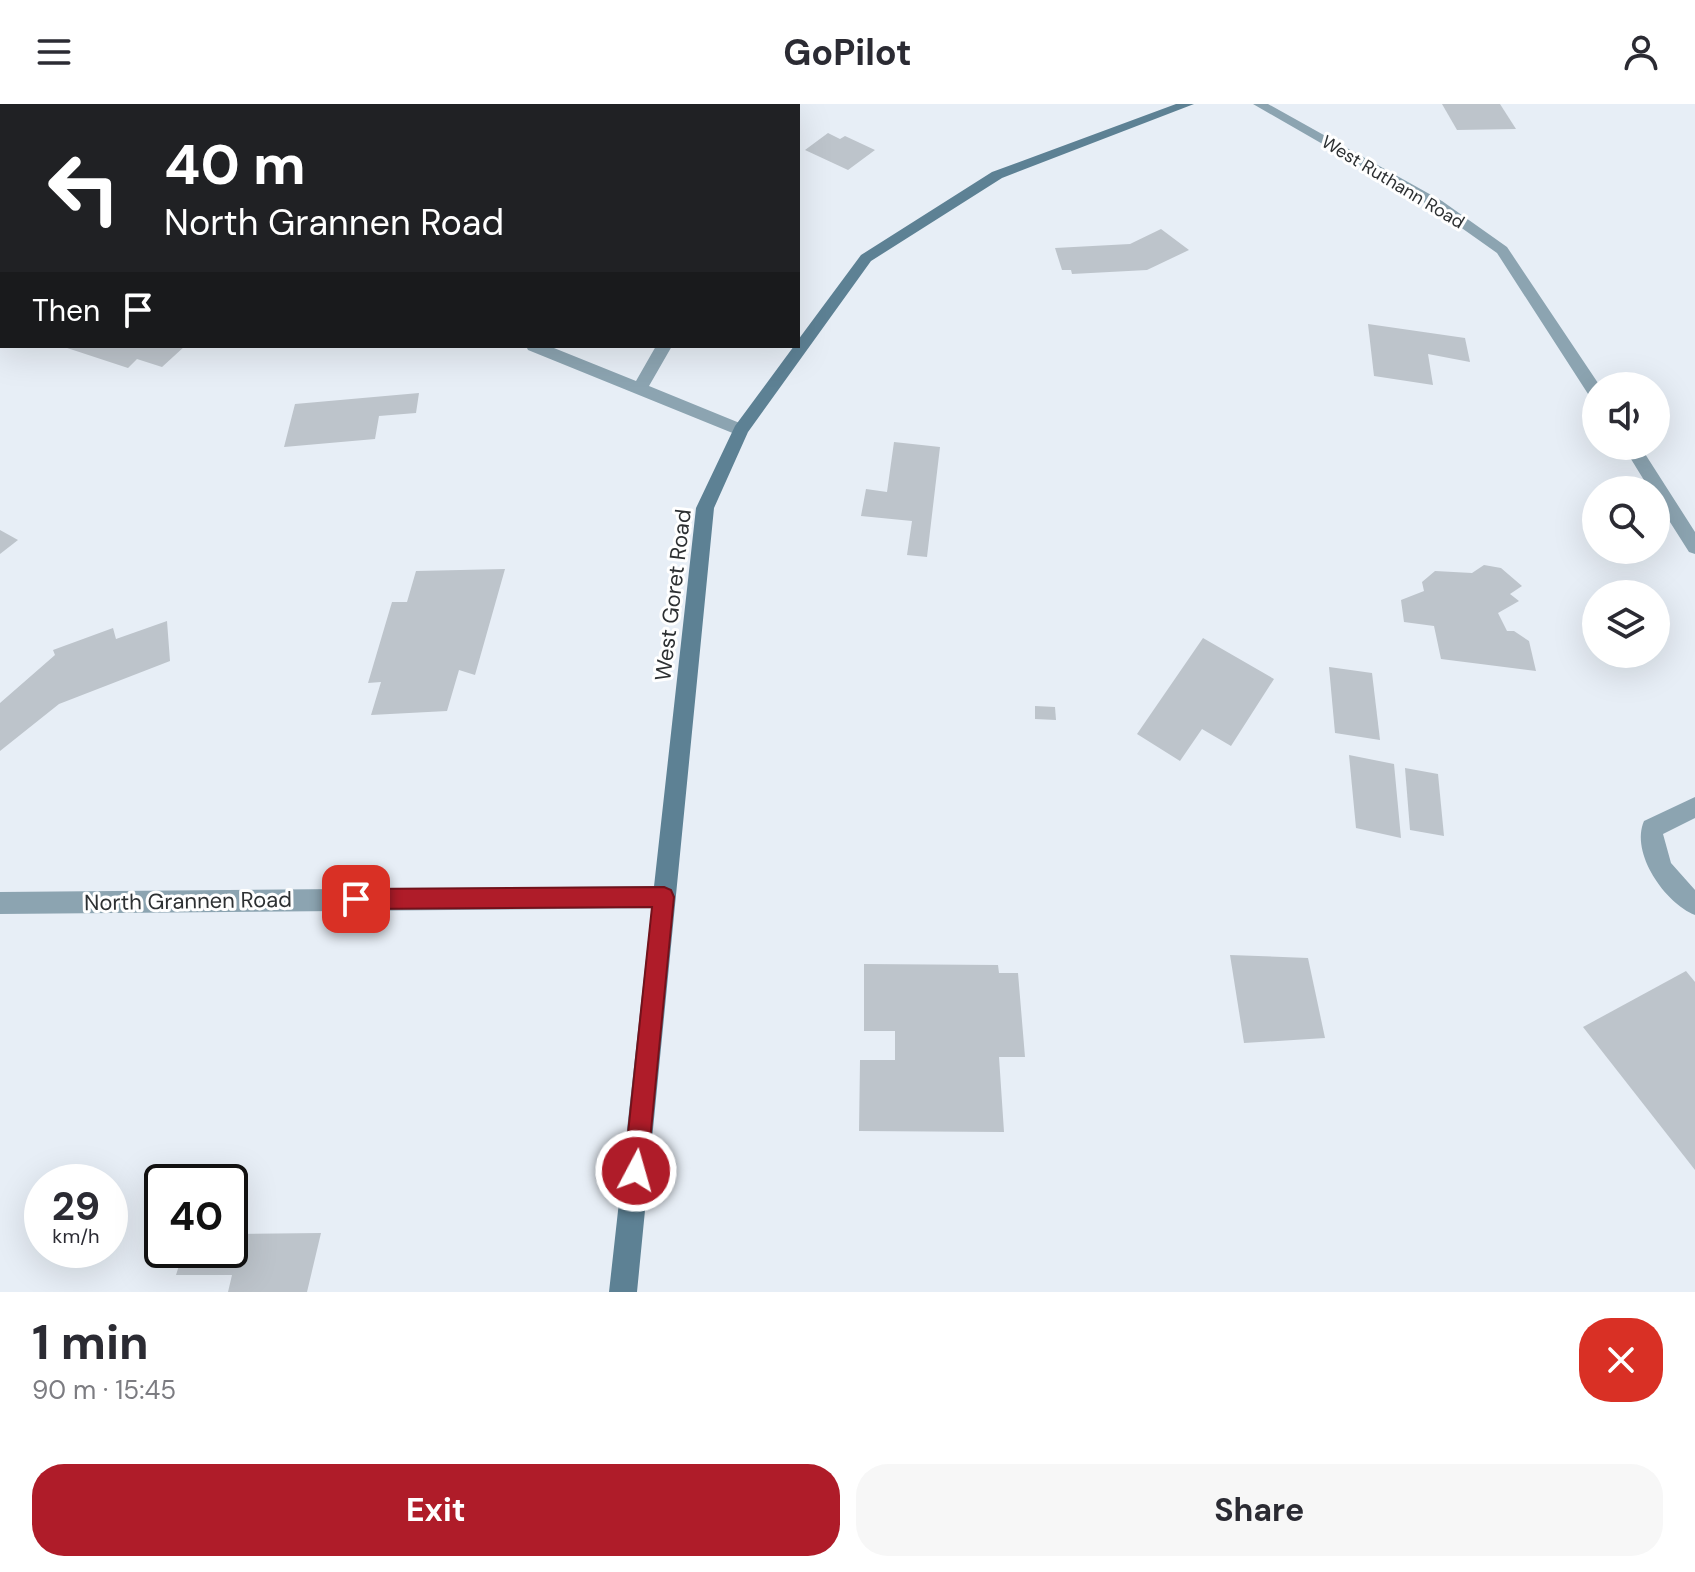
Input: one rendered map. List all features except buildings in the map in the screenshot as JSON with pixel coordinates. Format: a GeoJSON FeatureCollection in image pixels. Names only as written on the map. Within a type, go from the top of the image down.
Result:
{"type":"FeatureCollection","features":[{"type":"Feature","properties":{"kind":"street","name":"West Goret Road"},"geometry":{"type":"LineString","coordinates":[[623,1292],[705,508],[741,430],[866,258],[997,175],[1188,104]]}},
{"type":"Feature","properties":{"kind":"street","name":"West Ruthann Road"},"geometry":{"type":"LineString","coordinates":[[1259,104],[1437,204],[1502,250],[1582,372]]}},
{"type":"Feature","properties":{"kind":"street"},"geometry":{"type":"LineString","coordinates":[[539,348],[741,430]]}},
{"type":"Feature","properties":{"kind":"street"},"geometry":{"type":"LineString","coordinates":[[640,388],[663,348]]}},
{"type":"Feature","properties":{"kind":"street"},"geometry":{"type":"LineString","coordinates":[[1640,460],[1695,547]]}},
{"type":"Feature","properties":{"kind":"street"},"geometry":{"type":"LineString","coordinates":[[1695,807],[1652,828],[1651,846],[1666,875],[1695,904]]}},
{"type":"Feature","properties":{"kind":"street","name":"North Grannen Road"},"geometry":{"type":"LineString","coordinates":[[0,903],[664,897]]}},
{"type":"Feature","properties":{"kind":"route"},"geometry":{"type":"LineString","coordinates":[[356,899],[664,897],[636,1171]]}}]}
